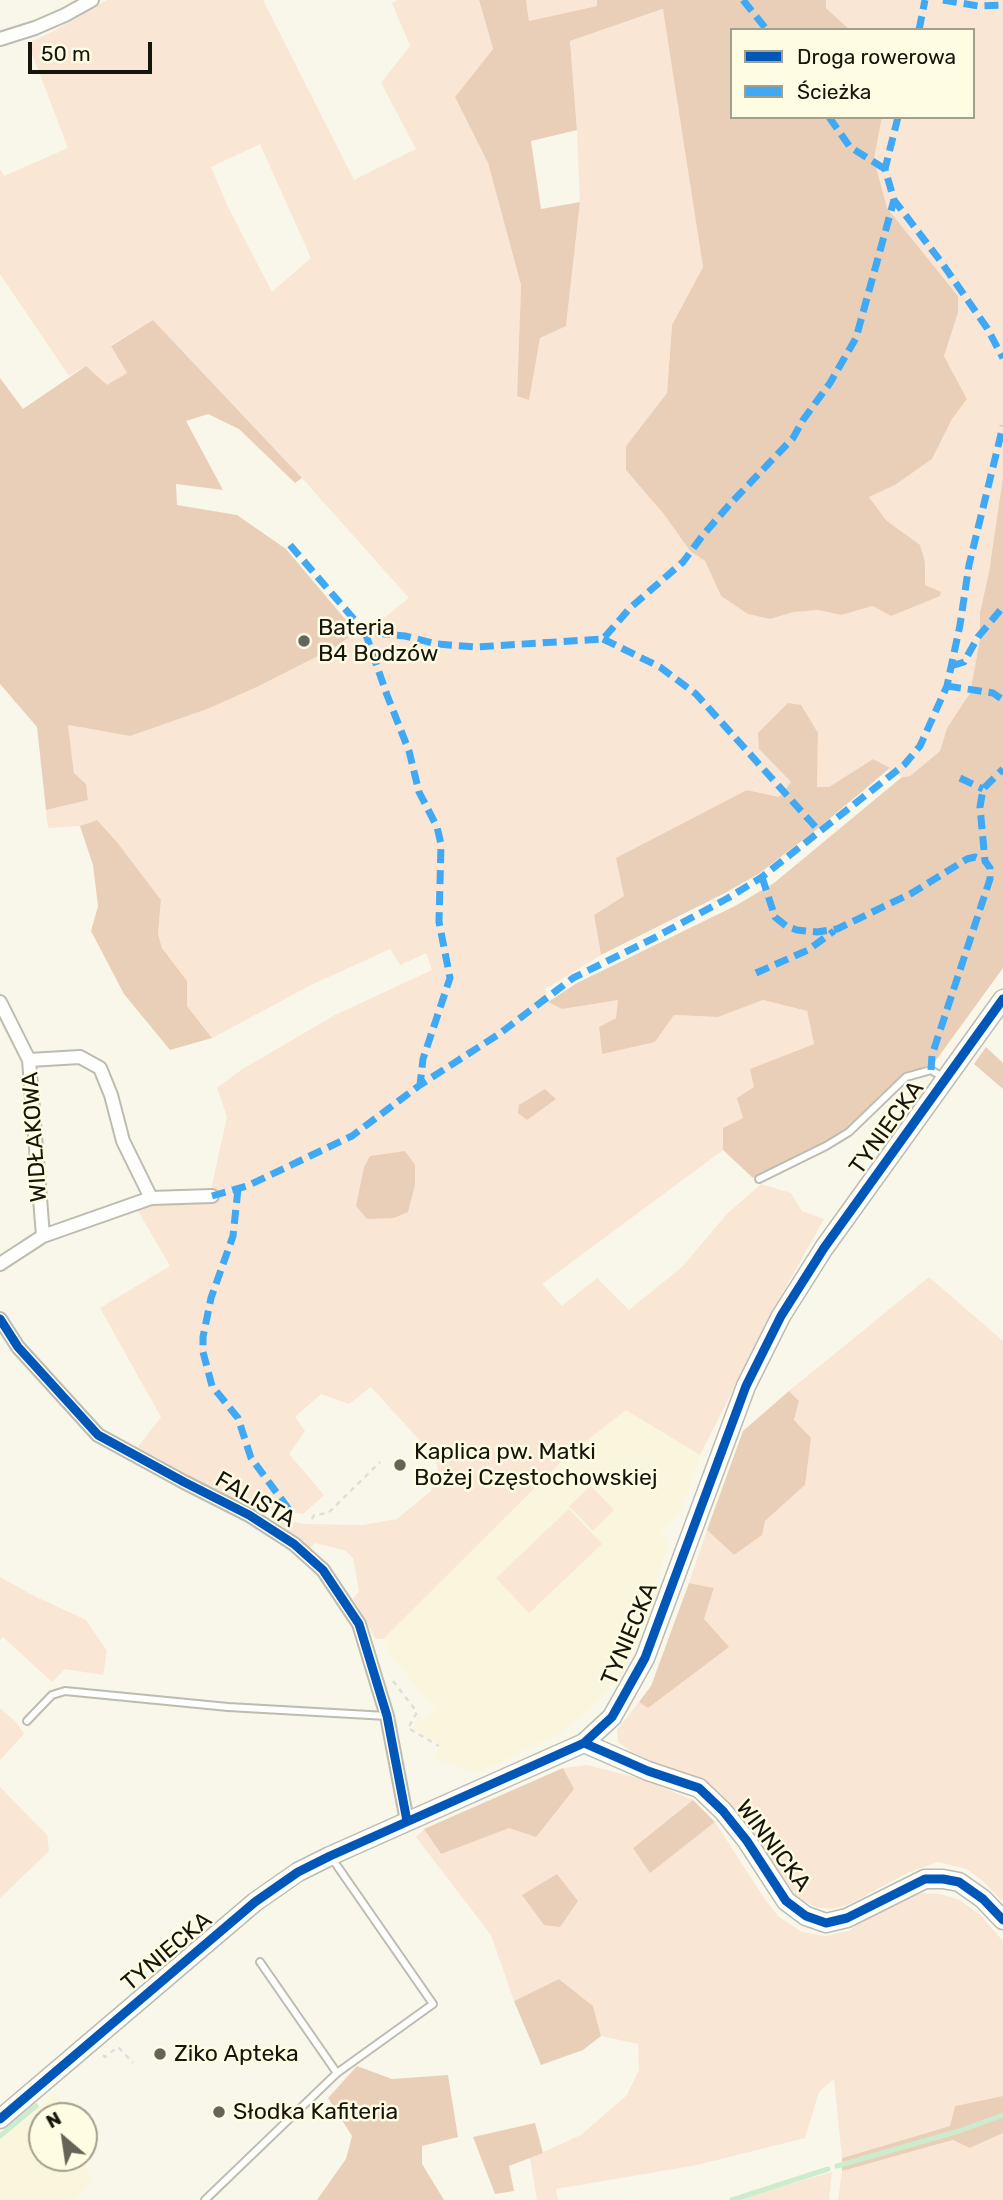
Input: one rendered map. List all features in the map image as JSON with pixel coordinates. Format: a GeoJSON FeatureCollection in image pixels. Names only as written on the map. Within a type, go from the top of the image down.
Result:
{"type":"FeatureCollection","features":[{"type":"Feature","properties":{"kind":"street"},"geometry":{"type":"LineString","coordinates":[[0,39],[35,28],[92,0]]}},
{"type":"Feature","properties":{"kind":"street","name":"TYNIECKA"},"geometry":{"type":"LineString","coordinates":[[0,2119],[255,1902],[298,1872],[584,1743],[612,1717],[645,1658],[746,1387],[781,1316],[824,1248],[1003,999]]}},
{"type":"Feature","properties":{"kind":"street","name":"WIDŁAKOWA"},"geometry":{"type":"LineString","coordinates":[[0,1002],[29,1060],[43,1237]]}},
{"type":"Feature","properties":{"kind":"street"},"geometry":{"type":"LineString","coordinates":[[29,1060],[80,1058],[100,1068],[111,1095],[122,1141],[151,1198]]}},
{"type":"Feature","properties":{"kind":"street"},"geometry":{"type":"LineString","coordinates":[[0,1264],[43,1237],[151,1198],[212,1196]]}},
{"type":"Feature","properties":{"kind":"street","name":"FALISTA"},"geometry":{"type":"LineString","coordinates":[[0,1319],[18,1347],[98,1435],[249,1515],[294,1544],[323,1570],[359,1624],[387,1716],[407,1821]]}},
{"type":"Feature","properties":{"kind":"street","name":"WINNICKA"},"geometry":{"type":"LineString","coordinates":[[584,1743],[648,1771],[699,1788],[723,1811],[747,1841],[786,1901],[806,1916],[826,1923],[846,1918],[925,1879],[934,1879],[958,1882],[983,1899],[1003,1920]]}},
{"type":"Feature","properties":{"kind":"lane"},"geometry":{"type":"LineString","coordinates":[[759,1180],[849,1132],[905,1077],[931,1070],[946,1079]]}},
{"type":"Feature","properties":{"kind":"lane"},"geometry":{"type":"LineString","coordinates":[[27,1721],[52,1695],[65,1691],[228,1707],[387,1716]]}},
{"type":"Feature","properties":{"kind":"lane"},"geometry":{"type":"LineString","coordinates":[[205,2200],[337,2073],[433,2004],[330,1856]]}},
{"type":"Feature","properties":{"kind":"lane"},"geometry":{"type":"LineString","coordinates":[[260,1962],[337,2073]]}},
{"type":"Feature","properties":{"kind":"path"},"geometry":{"type":"LineString","coordinates":[[312,1519],[314,1515],[328,1513],[380,1462]]}},
{"type":"Feature","properties":{"kind":"path"},"geometry":{"type":"LineString","coordinates":[[371,1664],[380,1664],[417,1712],[408,1728],[439,1746]]}},
{"type":"Feature","properties":{"kind":"path"},"geometry":{"type":"LineString","coordinates":[[99,2050],[105,2057],[118,2047],[132,2063]]}},
{"type":"Feature","properties":{"kind":"shaded area"},"geometry":{"type":"Polygon","coordinates":[[[107,0],[263,0],[354,180],[416,149],[381,83],[410,46],[392,3],[397,0],[479,0],[493,49],[455,97],[488,163],[521,285],[517,396],[540,338],[566,325],[580,202],[570,41],[664,9],[703,267],[672,325],[667,393],[626,446],[663,513],[690,551],[705,561],[721,596],[770,619],[794,612],[818,610],[841,615],[873,606],[925,585],[925,562],[900,530],[886,520],[869,497],[895,485],[932,459],[952,419],[967,399],[944,356],[958,313],[958,296],[887,208],[874,159],[882,119],[975,119],[975,28],[848,28],[826,8],[826,0],[1003,0],[1003,476],[989,572],[980,612],[980,639],[970,693],[947,728],[940,751],[910,776],[902,777],[873,759],[829,787],[817,787],[818,733],[759,749],[791,782],[779,797],[747,790],[624,897],[594,915],[601,955],[545,989],[548,1002],[562,1009],[619,999],[616,1018],[599,1027],[602,1053],[655,1042],[674,1015],[718,1017],[763,1000],[807,1011],[814,1044],[751,1069],[754,1087],[743,1118],[724,1128],[723,1150],[542,1284],[562,1306],[597,1278],[629,1310],[682,1267],[727,1214],[761,1184],[791,1193],[802,1211],[824,1219],[776,1305],[700,1455],[626,1410],[566,1457],[383,1639],[376,1639],[353,1599],[359,1591],[353,1558],[346,1551],[316,1543],[309,1548],[271,1517],[304,1524],[363,1525],[397,1519],[431,1491],[438,1469],[435,1457],[371,1387],[349,1404],[321,1394],[295,1417],[305,1431],[289,1454],[324,1495],[303,1514],[250,1506],[138,1447],[161,1417],[100,1308],[170,1266],[138,1211],[149,1205],[208,1203],[227,1117],[217,1088],[241,1070],[335,1015],[432,970],[426,953],[400,965],[390,949],[311,985],[212,1038],[187,1006],[187,981],[162,948],[158,934],[161,900],[97,820],[80,826],[48,828],[46,810],[88,799],[86,784],[74,773],[68,725],[130,736],[259,686],[334,648],[356,632],[365,633],[409,598],[302,478],[153,320],[111,345],[127,373],[107,386],[86,366],[69,376],[0,274],[0,169],[4,176],[68,148],[28,43],[107,0]],[[260,144],[211,167],[228,207],[272,292],[311,258],[260,144]]]}},
{"type":"Feature","properties":{"kind":"shaded area"},"geometry":{"type":"Polygon","coordinates":[[[479,0],[526,0],[529,21],[597,6],[597,0],[826,0],[826,8],[848,28],[730,28],[730,119],[882,119],[874,159],[887,208],[958,296],[958,313],[944,356],[967,399],[952,419],[932,459],[895,485],[869,497],[886,520],[920,545],[925,562],[925,585],[941,592],[940,596],[891,616],[873,606],[841,615],[818,610],[794,612],[770,619],[748,614],[721,596],[705,561],[690,551],[663,513],[626,470],[626,446],[667,393],[672,325],[703,267],[663,9],[570,41],[577,130],[531,141],[541,209],[580,202],[566,326],[540,338],[529,400],[517,396],[521,285],[488,163],[455,97],[493,49],[479,0]]]}},
{"type":"Feature","properties":{"kind":"shaded area"},"geometry":{"type":"Polygon","coordinates":[[[526,0],[597,0],[597,6],[529,21],[526,0]]]}},
{"type":"Feature","properties":{"kind":"shaded area"},"geometry":{"type":"Polygon","coordinates":[[[153,320],[302,478],[295,483],[239,429],[208,414],[186,421],[223,490],[176,484],[177,505],[237,515],[286,549],[356,632],[334,648],[259,686],[207,709],[130,736],[68,725],[74,773],[86,784],[88,800],[46,810],[37,727],[0,684],[0,378],[23,409],[86,366],[107,385],[127,373],[111,346],[153,320]]]}},
{"type":"Feature","properties":{"kind":"shaded area"},"geometry":{"type":"Polygon","coordinates":[[[1003,476],[1003,968],[934,1063],[903,1075],[848,1129],[824,1144],[753,1178],[723,1150],[723,1128],[743,1118],[737,1098],[754,1087],[750,1069],[814,1044],[807,1011],[763,1000],[718,1017],[674,1015],[655,1042],[602,1054],[599,1027],[616,1018],[618,1000],[562,1009],[548,1002],[577,983],[735,906],[774,883],[902,777],[910,776],[940,751],[947,728],[970,693],[980,639],[980,612],[989,572],[1003,476]]]}},
{"type":"Feature","properties":{"kind":"shaded area"},"geometry":{"type":"Polygon","coordinates":[[[788,703],[801,705],[818,733],[817,787],[829,787],[873,759],[890,768],[760,873],[601,955],[594,915],[624,896],[616,858],[747,790],[779,797],[791,782],[759,749],[758,733],[788,703]]]}},
{"type":"Feature","properties":{"kind":"shaded area"},"geometry":{"type":"Polygon","coordinates":[[[97,820],[161,900],[158,934],[162,948],[187,981],[187,1006],[212,1038],[170,1050],[124,994],[91,931],[98,906],[93,865],[80,826],[97,820]]]}},
{"type":"Feature","properties":{"kind":"shaded area"},"geometry":{"type":"Polygon","coordinates":[[[986,1047],[1003,1063],[1003,1089],[974,1064],[986,1047]]]}},
{"type":"Feature","properties":{"kind":"shaded area"},"geometry":{"type":"Polygon","coordinates":[[[545,1089],[556,1099],[527,1120],[518,1113],[519,1105],[545,1089]]]}},
{"type":"Feature","properties":{"kind":"shaded area"},"geometry":{"type":"Polygon","coordinates":[[[405,1151],[415,1165],[415,1185],[408,1212],[394,1218],[367,1219],[356,1206],[364,1167],[370,1156],[405,1151]]]}},
{"type":"Feature","properties":{"kind":"shaded area"},"geometry":{"type":"Polygon","coordinates":[[[929,1277],[1003,1341],[1003,1902],[967,1869],[938,1862],[907,1873],[850,1904],[832,1909],[816,1907],[797,1897],[783,1883],[738,1813],[709,1784],[681,1772],[648,1765],[618,1742],[617,1730],[639,1702],[648,1707],[704,1619],[714,1588],[689,1583],[707,1530],[734,1555],[765,1521],[805,1485],[794,1420],[799,1401],[789,1391],[929,1277]]]}},
{"type":"Feature","properties":{"kind":"shaded area"},"geometry":{"type":"Polygon","coordinates":[[[789,1391],[799,1401],[794,1420],[811,1438],[805,1485],[765,1521],[762,1535],[734,1555],[707,1530],[743,1431],[789,1391]]]}},
{"type":"Feature","properties":{"kind":"shaded area"},"geometry":{"type":"Polygon","coordinates":[[[627,1409],[700,1455],[682,1508],[660,1534],[669,1545],[629,1661],[605,1694],[566,1730],[478,1773],[433,1758],[440,1744],[412,1728],[418,1718],[423,1721],[435,1708],[389,1653],[383,1639],[566,1457],[627,1409]]]}},
{"type":"Feature","properties":{"kind":"shaded area"},"geometry":{"type":"Polygon","coordinates":[[[591,1486],[614,1510],[593,1531],[569,1506],[591,1486]]]}},
{"type":"Feature","properties":{"kind":"shaded area"},"geometry":{"type":"Polygon","coordinates":[[[569,1509],[602,1544],[529,1613],[496,1578],[569,1509]]]}},
{"type":"Feature","properties":{"kind":"shaded area"},"geometry":{"type":"Polygon","coordinates":[[[0,1577],[86,1620],[107,1651],[103,1675],[65,1669],[52,1682],[3,1637],[0,1640],[0,1577]]]}},
{"type":"Feature","properties":{"kind":"shaded area"},"geometry":{"type":"Polygon","coordinates":[[[689,1583],[714,1588],[704,1619],[729,1647],[648,1708],[639,1702],[651,1686],[689,1583]]]}},
{"type":"Feature","properties":{"kind":"shaded area"},"geometry":{"type":"Polygon","coordinates":[[[0,1708],[16,1722],[24,1734],[0,1760],[0,1708]]]}},
{"type":"Feature","properties":{"kind":"shaded area"},"geometry":{"type":"Polygon","coordinates":[[[587,1765],[642,1779],[693,1800],[634,1847],[650,1872],[715,1822],[779,1917],[802,1932],[826,1936],[848,1931],[912,1893],[940,1894],[960,1900],[980,1915],[1003,1941],[1003,2096],[955,2106],[950,2126],[842,2158],[834,2079],[819,2092],[805,2138],[697,2165],[556,2189],[558,2200],[537,2200],[530,2158],[581,2135],[627,2095],[639,2070],[638,2044],[601,2036],[593,2006],[559,1979],[514,2001],[491,1935],[416,1837],[424,1829],[441,1854],[573,1789],[563,1768],[587,1765]]]}},
{"type":"Feature","properties":{"kind":"shaded area"},"geometry":{"type":"Polygon","coordinates":[[[563,1768],[574,1789],[536,1837],[509,1828],[441,1854],[424,1829],[563,1768]]]}},
{"type":"Feature","properties":{"kind":"shaded area"},"geometry":{"type":"Polygon","coordinates":[[[0,1787],[47,1835],[49,1851],[0,1898],[0,1787]]]}},
{"type":"Feature","properties":{"kind":"shaded area"},"geometry":{"type":"Polygon","coordinates":[[[693,1800],[715,1822],[650,1873],[633,1848],[693,1800]]]}},
{"type":"Feature","properties":{"kind":"shaded area"},"geometry":{"type":"Polygon","coordinates":[[[557,1874],[578,1901],[560,1927],[544,1925],[522,1895],[557,1874]]]}},
{"type":"Feature","properties":{"kind":"shaded area"},"geometry":{"type":"Polygon","coordinates":[[[559,1979],[593,2006],[601,2036],[583,2050],[541,2065],[514,2001],[559,1979]]]}},
{"type":"Feature","properties":{"kind":"shaded area"},"geometry":{"type":"Polygon","coordinates":[[[357,2066],[392,2079],[448,2075],[458,2137],[422,2146],[422,2164],[444,2200],[317,2200],[346,2159],[352,2136],[328,2098],[357,2066]]]}},
{"type":"Feature","properties":{"kind":"shaded area"},"geometry":{"type":"Polygon","coordinates":[[[56,2092],[60,2102],[44,2102],[56,2092]]]}},
{"type":"Feature","properties":{"kind":"shaded area"},"geometry":{"type":"Polygon","coordinates":[[[1003,2096],[1003,2133],[970,2148],[953,2140],[842,2171],[842,2158],[950,2126],[955,2106],[1003,2096]]]}},
{"type":"Feature","properties":{"kind":"shaded area"},"geometry":{"type":"Polygon","coordinates":[[[28,2116],[28,2172],[88,2172],[92,2183],[72,2200],[0,2200],[0,2140],[28,2116]]]}},
{"type":"Feature","properties":{"kind":"shaded area"},"geometry":{"type":"Polygon","coordinates":[[[535,2123],[543,2153],[509,2166],[514,2191],[495,2194],[473,2137],[535,2123]]]}},
{"type":"Feature","properties":{"kind":"shaded area"},"geometry":{"type":"Polygon","coordinates":[[[1003,2133],[1003,2200],[838,2200],[842,2171],[953,2140],[971,2148],[1003,2133]]]}},
{"type":"Feature","properties":{"kind":"shaded area"},"geometry":{"type":"Polygon","coordinates":[[[832,2172],[829,2200],[735,2200],[832,2172]]]}},
{"type":"Feature","properties":{"kind":"waterway"},"geometry":{"type":"LineString","coordinates":[[0,2136],[28,2113]]}},
{"type":"Feature","properties":{"kind":"waterway"},"geometry":{"type":"LineString","coordinates":[[837,2166],[959,2131],[1003,2115]]}},
{"type":"Feature","properties":{"kind":"waterway"},"geometry":{"type":"LineString","coordinates":[[732,2200],[828,2169]]}},
{"type":"Feature","properties":{"kind":"marked path"},"geometry":{"type":"LineString","coordinates":[[743,0],[765,28]]}},
{"type":"Feature","properties":{"kind":"marked path"},"geometry":{"type":"LineString","coordinates":[[919,28],[925,0]]}},
{"type":"Feature","properties":{"kind":"marked path"},"geometry":{"type":"LineString","coordinates":[[943,0],[978,6],[1003,5]]}},
{"type":"Feature","properties":{"kind":"marked path"},"geometry":{"type":"LineString","coordinates":[[830,119],[850,147],[885,169]]}},
{"type":"Feature","properties":{"kind":"marked path"},"geometry":{"type":"LineString","coordinates":[[898,119],[885,169],[894,200],[987,328],[1003,358]]}},
{"type":"Feature","properties":{"kind":"marked path"},"geometry":{"type":"LineString","coordinates":[[290,545],[365,632],[405,636],[437,644],[476,647],[603,639],[630,608],[683,562],[730,504],[793,438],[830,383],[856,338],[894,200]]}},
{"type":"Feature","properties":{"kind":"marked path"},"geometry":{"type":"LineString","coordinates":[[212,1196],[247,1186],[352,1136],[420,1085],[499,1034],[573,978],[654,938],[762,877],[904,765],[920,746],[947,686],[969,565],[1003,426]]}},
{"type":"Feature","properties":{"kind":"marked path"},"geometry":{"type":"LineString","coordinates":[[951,666],[964,662],[978,637],[1003,607]]}},
{"type":"Feature","properties":{"kind":"marked path"},"geometry":{"type":"LineString","coordinates":[[365,632],[409,751],[419,792],[437,827],[441,844],[439,922],[450,978],[423,1059],[420,1085]]}},
{"type":"Feature","properties":{"kind":"marked path"},"geometry":{"type":"LineString","coordinates":[[603,639],[660,667],[696,694],[820,832]]}},
{"type":"Feature","properties":{"kind":"marked path"},"geometry":{"type":"LineString","coordinates":[[947,686],[993,693],[1003,700]]}},
{"type":"Feature","properties":{"kind":"marked path"},"geometry":{"type":"LineString","coordinates":[[931,1070],[932,1055],[990,879],[990,868],[985,861],[980,807],[983,789],[1003,769]]}},
{"type":"Feature","properties":{"kind":"marked path"},"geometry":{"type":"LineString","coordinates":[[960,778],[983,789]]}},
{"type":"Feature","properties":{"kind":"marked path"},"geometry":{"type":"LineString","coordinates":[[762,877],[775,917],[786,926],[797,930],[817,932],[837,929],[912,893],[967,859],[975,857],[985,861]]}},
{"type":"Feature","properties":{"kind":"marked path"},"geometry":{"type":"LineString","coordinates":[[756,973],[808,950],[834,931]]}},
{"type":"Feature","properties":{"kind":"marked path"},"geometry":{"type":"LineString","coordinates":[[238,1189],[233,1236],[211,1298],[203,1337],[203,1352],[212,1386],[238,1418],[251,1458],[288,1508],[289,1515]]}},
{"type":"Feature","properties":{"kind":"cycle path"},"geometry":{"type":"LineString","coordinates":[[0,2119],[255,1902],[298,1872],[584,1743],[612,1717],[645,1658],[746,1386],[781,1316],[824,1248],[1003,999]]}},
{"type":"Feature","properties":{"kind":"cycle path"},"geometry":{"type":"LineString","coordinates":[[0,1319],[18,1347],[98,1435],[249,1515],[294,1544],[323,1570],[359,1624],[387,1716],[407,1821]]}},
{"type":"Feature","properties":{"kind":"cycle path"},"geometry":{"type":"LineString","coordinates":[[584,1743],[648,1771],[699,1788],[723,1811],[747,1841],[786,1901],[806,1916],[826,1923],[847,1918],[925,1879],[943,1879],[959,1882],[983,1899],[1003,1920]]}},
{"type":"Feature","properties":{"kind":"place","name":"Bateria B4 Bodzów"},"geometry":{"type":"Point","coordinates":[304,641]}},
{"type":"Feature","properties":{"kind":"place","name":"Kaplica pw. Matki Bożej Częstochowskiej"},"geometry":{"type":"Point","coordinates":[400,1465]}},
{"type":"Feature","properties":{"kind":"place","name":"Ziko Apteka"},"geometry":{"type":"Point","coordinates":[160,2054]}},
{"type":"Feature","properties":{"kind":"place","name":"Słodka Kafiteria"},"geometry":{"type":"Point","coordinates":[219,2112]}}]}
